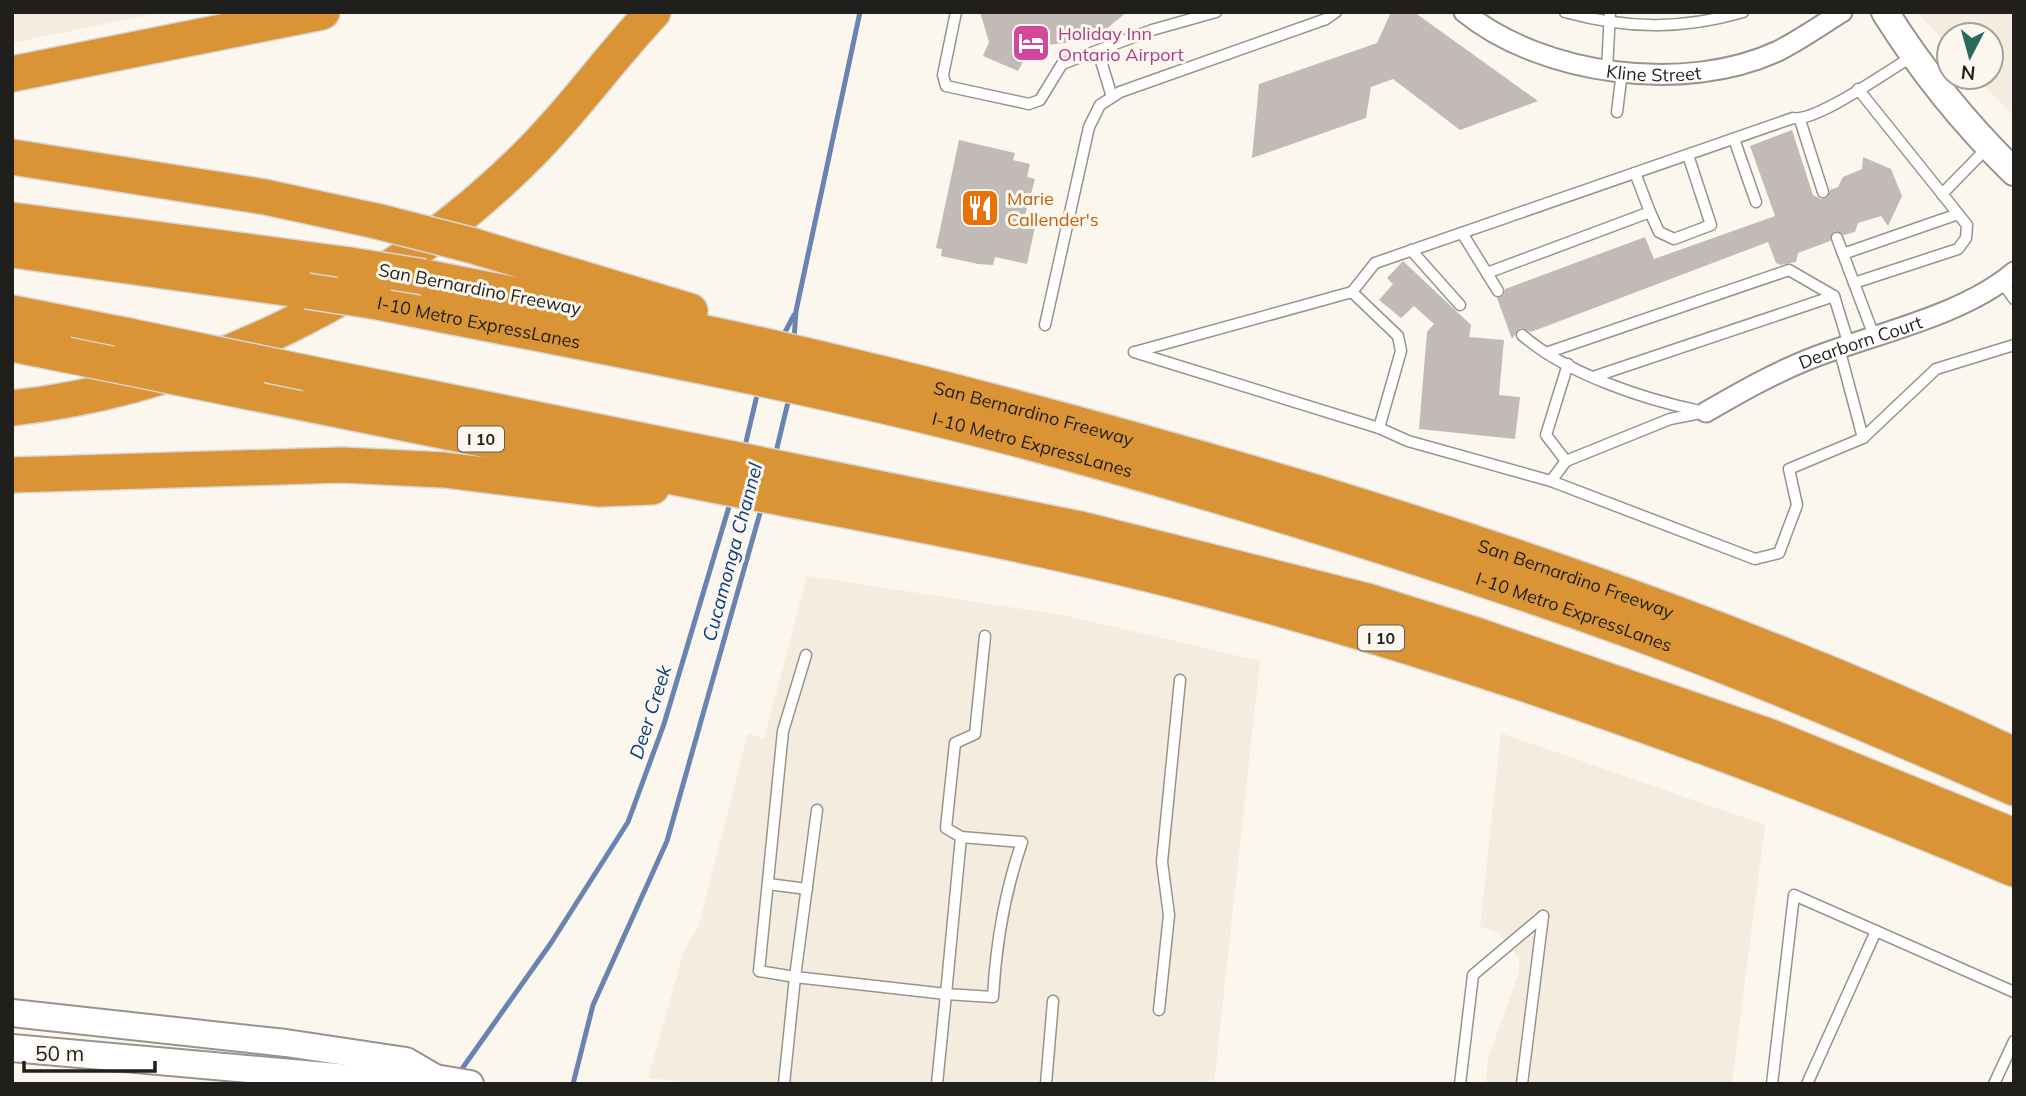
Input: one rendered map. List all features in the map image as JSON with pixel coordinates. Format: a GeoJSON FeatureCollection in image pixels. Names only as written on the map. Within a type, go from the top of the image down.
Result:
{"type":"FeatureCollection","features":[{"type":"Feature","properties":{"kind":"highway"},"geometry":{"type":"LineString","coordinates":[[12,74],[322,12]]}},
{"type":"Feature","properties":{"kind":"highway"},"geometry":{"type":"LineString","coordinates":[[12,408],[104,392],[178,370],[254,342],[312,315],[454,220],[521,163],[653,12]]}},
{"type":"Feature","properties":{"kind":"highway"},"geometry":{"type":"LineString","coordinates":[[12,157],[265,197],[470,245],[694,312],[748,347]]}},
{"type":"Feature","properties":{"kind":"highway","name":"San Bernardino Freeway"},"geometry":{"type":"LineString","coordinates":[[12,220],[424,277],[1040,413],[1426,526],[1707,624],[1927,714],[2014,755]]}},
{"type":"Feature","properties":{"kind":"highway","name":"I-10 Metro ExpressLanes"},"geometry":{"type":"LineString","coordinates":[[12,250],[378,302],[748,347]]}},
{"type":"Feature","properties":{"kind":"highway"},"geometry":{"type":"LineString","coordinates":[[12,313],[307,373],[717,470]]}},
{"type":"Feature","properties":{"kind":"highway","name":"I 10"},"geometry":{"type":"LineString","coordinates":[[12,344],[249,392],[793,485],[1320,621],[1655,727],[1804,783],[2014,869]]}},
{"type":"Feature","properties":{"kind":"highway","name":"I-10 Metro ExpressLanes"},"geometry":{"type":"LineString","coordinates":[[821,364],[1015,439],[1267,509],[1510,589],[1753,678],[2014,788]]}},
{"type":"Feature","properties":{"kind":"highway"},"geometry":{"type":"LineString","coordinates":[[12,475],[342,465],[444,470],[598,489],[717,470]]}},
{"type":"Feature","properties":{"kind":"highway"},"geometry":{"type":"LineString","coordinates":[[793,485],[1080,529],[1367,601],[1476,635],[1771,737],[2014,836]]}},
{"type":"Feature","properties":{"kind":"highway"},"geometry":{"type":"LineString","coordinates":[[1927,714],[2014,732]]}},
{"type":"Feature","properties":{"kind":"highway"},"geometry":{"type":"LineString","coordinates":[[1954,844],[2014,882]]}},
{"type":"Feature","properties":{"kind":"main road"},"geometry":{"type":"LineString","coordinates":[[1885,12],[1913,56],[1971,129],[2014,172]]}},
{"type":"Feature","properties":{"kind":"main road"},"geometry":{"type":"LineString","coordinates":[[12,1013],[286,1043],[393,1059],[406,1061],[435,1078]]}},
{"type":"Feature","properties":{"kind":"main road"},"geometry":{"type":"LineString","coordinates":[[12,1048],[394,1082],[435,1078],[470,1084]]}},
{"type":"Feature","properties":{"kind":"street","name":"Kline Street"},"geometry":{"type":"LineString","coordinates":[[1464,12],[1506,38],[1546,56],[1614,71],[1693,72],[1736,65],[1778,51],[1842,12]]}},
{"type":"Feature","properties":{"kind":"street","name":"Dearborn Court"},"geometry":{"type":"LineString","coordinates":[[1706,412],[1770,376],[1844,346],[1979,298],[2008,277]]}},
{"type":"Feature","properties":{"kind":"lane"},"geometry":{"type":"LineString","coordinates":[[956,12],[943,75],[946,86],[953,90],[1029,104],[1040,100],[1062,65],[1216,12]]}},
{"type":"Feature","properties":{"kind":"lane"},"geometry":{"type":"LineString","coordinates":[[1045,325],[1089,127],[1100,105],[1112,97],[1326,19],[1336,12]]}},
{"type":"Feature","properties":{"kind":"lane"},"geometry":{"type":"LineString","coordinates":[[1565,12],[1609,24],[1673,26],[1712,21],[1743,12]]}},
{"type":"Feature","properties":{"kind":"lane"},"geometry":{"type":"LineString","coordinates":[[1609,12],[1617,112]]}},
{"type":"Feature","properties":{"kind":"lane"},"geometry":{"type":"LineString","coordinates":[[1098,51],[1112,97]]}},
{"type":"Feature","properties":{"kind":"lane"},"geometry":{"type":"LineString","coordinates":[[1913,56],[1836,104],[1800,120],[1793,118],[1375,263],[1352,292],[1134,352],[1379,428],[1408,441],[1551,481],[1755,559],[1779,553],[1797,505],[1789,470],[1863,438],[1936,369],[2014,345]]}},
{"type":"Feature","properties":{"kind":"lane"},"geometry":{"type":"LineString","coordinates":[[1854,283],[1958,249],[1966,238],[1967,225],[1858,89]]}},
{"type":"Feature","properties":{"kind":"lane"},"geometry":{"type":"LineString","coordinates":[[1800,120],[1823,192]]}},
{"type":"Feature","properties":{"kind":"lane"},"geometry":{"type":"LineString","coordinates":[[1734,139],[1756,202]]}},
{"type":"Feature","properties":{"kind":"lane"},"geometry":{"type":"LineString","coordinates":[[1942,194],[1988,146]]}},
{"type":"Feature","properties":{"kind":"lane"},"geometry":{"type":"LineString","coordinates":[[1635,173],[1658,232],[1674,239],[1711,225],[1688,155]]}},
{"type":"Feature","properties":{"kind":"lane"},"geometry":{"type":"LineString","coordinates":[[1487,273],[1650,212]]}},
{"type":"Feature","properties":{"kind":"lane"},"geometry":{"type":"LineString","coordinates":[[1843,254],[1958,214]]}},
{"type":"Feature","properties":{"kind":"lane"},"geometry":{"type":"LineString","coordinates":[[1462,233],[1498,291]]}},
{"type":"Feature","properties":{"kind":"lane"},"geometry":{"type":"LineString","coordinates":[[1837,238],[1874,336]]}},
{"type":"Feature","properties":{"kind":"lane"},"geometry":{"type":"LineString","coordinates":[[1411,250],[1460,306]]}},
{"type":"Feature","properties":{"kind":"lane"},"geometry":{"type":"LineString","coordinates":[[1546,353],[1788,270],[1834,296],[1863,438]]}},
{"type":"Feature","properties":{"kind":"lane"},"geometry":{"type":"LineString","coordinates":[[2008,277],[2014,299]]}},
{"type":"Feature","properties":{"kind":"lane"},"geometry":{"type":"LineString","coordinates":[[1352,292],[1398,336],[1401,351],[1379,428]]}},
{"type":"Feature","properties":{"kind":"lane"},"geometry":{"type":"LineString","coordinates":[[1596,376],[1834,296]]}},
{"type":"Feature","properties":{"kind":"lane"},"geometry":{"type":"LineString","coordinates":[[1522,335],[1546,353],[1596,376],[1665,404],[1706,412]]}},
{"type":"Feature","properties":{"kind":"lane"},"geometry":{"type":"LineString","coordinates":[[1566,461],[1546,435],[1568,364]]}},
{"type":"Feature","properties":{"kind":"lane"},"geometry":{"type":"LineString","coordinates":[[1551,481],[1566,461],[1670,419],[1706,412]]}},
{"type":"Feature","properties":{"kind":"lane"},"geometry":{"type":"LineString","coordinates":[[806,655],[783,731],[759,971],[993,998],[996,945],[1006,888],[1022,842],[961,837],[946,828],[955,743],[975,734],[985,636]]}},
{"type":"Feature","properties":{"kind":"lane"},"geometry":{"type":"LineString","coordinates":[[1159,1010],[1169,915],[1162,862],[1180,680]]}},
{"type":"Feature","properties":{"kind":"lane"},"geometry":{"type":"LineString","coordinates":[[784,1084],[817,810]]}},
{"type":"Feature","properties":{"kind":"lane"},"geometry":{"type":"LineString","coordinates":[[937,1084],[961,837]]}},
{"type":"Feature","properties":{"kind":"lane"},"geometry":{"type":"LineString","coordinates":[[768,884],[807,889]]}},
{"type":"Feature","properties":{"kind":"lane"},"geometry":{"type":"LineString","coordinates":[[1772,1084],[1794,894],[2014,992]]}},
{"type":"Feature","properties":{"kind":"lane"},"geometry":{"type":"LineString","coordinates":[[1460,1084],[1473,975],[1543,916],[1522,1084]]}},
{"type":"Feature","properties":{"kind":"lane"},"geometry":{"type":"LineString","coordinates":[[1807,1084],[1876,931]]}},
{"type":"Feature","properties":{"kind":"lane"},"geometry":{"type":"LineString","coordinates":[[1046,1084],[1053,1001]]}},
{"type":"Feature","properties":{"kind":"lane"},"geometry":{"type":"LineString","coordinates":[[1994,1084],[2014,1041]]}},
{"type":"Feature","properties":{"kind":"shaded area"},"geometry":{"type":"Polygon","coordinates":[[[12,12],[163,12],[12,43],[12,12]]]}},
{"type":"Feature","properties":{"kind":"shaded area"},"geometry":{"type":"Polygon","coordinates":[[[1917,12],[2014,12],[2014,117],[1990,91],[2005,91],[2005,21],[1935,21],[1935,32],[1917,12]]]}},
{"type":"Feature","properties":{"kind":"shaded area"},"geometry":{"type":"Polygon","coordinates":[[[807,576],[1068,616],[1260,661],[1214,1084],[704,1084],[648,1078],[684,951],[698,928],[748,733],[764,739],[807,576]]]}},
{"type":"Feature","properties":{"kind":"shaded area"},"geometry":{"type":"Polygon","coordinates":[[[1501,733],[1765,825],[1732,1084],[1486,1084],[1487,1062],[1519,972],[1519,958],[1498,933],[1480,926],[1501,733]]]}},
{"type":"Feature","properties":{"kind":"building","name":"Holiday Inn Ontario Airport"},"geometry":{"type":"Polygon","coordinates":[[[980,12],[1127,12],[1105,30],[1084,41],[1046,45],[1039,59],[1027,54],[1018,71],[983,56],[989,42],[980,12]]]}},
{"type":"Feature","properties":{"kind":"building"},"geometry":{"type":"Polygon","coordinates":[[[1391,12],[1414,12],[1538,101],[1460,130],[1393,79],[1371,87],[1366,118],[1252,158],[1259,84],[1377,43],[1391,12]]]}},
{"type":"Feature","properties":{"kind":"building"},"geometry":{"type":"Polygon","coordinates":[[[1792,130],[1813,195],[1821,199],[1828,197],[1830,190],[1838,187],[1843,177],[1862,169],[1863,157],[1891,169],[1902,196],[1888,226],[1881,216],[1858,223],[1855,232],[1844,235],[1835,231],[1830,241],[1798,253],[1796,262],[1780,265],[1776,263],[1768,242],[1531,332],[1520,328],[1512,339],[1497,298],[1504,295],[1505,289],[1645,237],[1654,259],[1775,216],[1750,146],[1792,130]]]}},
{"type":"Feature","properties":{"kind":"building","name":"Marie Callender's"},"geometry":{"type":"Polygon","coordinates":[[[959,140],[1015,153],[1013,160],[1030,164],[1027,177],[1035,179],[1024,219],[1036,222],[1027,264],[995,257],[993,265],[978,264],[941,256],[942,249],[936,248],[959,140]]]}},
{"type":"Feature","properties":{"kind":"building"},"geometry":{"type":"Polygon","coordinates":[[[1403,261],[1471,325],[1469,337],[1504,340],[1499,395],[1520,397],[1515,439],[1419,429],[1427,332],[1434,324],[1414,306],[1401,318],[1379,300],[1393,284],[1387,278],[1403,261]]]}},
{"type":"Feature","properties":{"kind":"waterway","name":"Cucamonga Channel"},"geometry":{"type":"LineString","coordinates":[[794,339],[796,311],[860,12]]}},
{"type":"Feature","properties":{"kind":"waterway","name":"Deer Creek"},"geometry":{"type":"LineString","coordinates":[[782,338],[794,315]]}},
{"type":"Feature","properties":{"kind":"waterway","name":"Deer Creek"},"geometry":{"type":"LineString","coordinates":[[744,450],[758,391]]}},
{"type":"Feature","properties":{"kind":"waterway","name":"Cucamonga Channel"},"geometry":{"type":"LineString","coordinates":[[775,456],[789,398]]}},
{"type":"Feature","properties":{"kind":"waterway","name":"Deer Creek"},"geometry":{"type":"LineString","coordinates":[[459,1073],[551,943],[628,822],[664,724],[731,500]]}},
{"type":"Feature","properties":{"kind":"waterway","name":"Cucamonga Channel"},"geometry":{"type":"LineString","coordinates":[[573,1084],[593,1005],[667,841],[762,506]]}},
{"type":"Feature","properties":{"kind":"place","name":"Holiday Inn Ontario Airport"},"geometry":{"type":"Point","coordinates":[1031,43]}},
{"type":"Feature","properties":{"kind":"place","name":"Marie Callender's"},"geometry":{"type":"Point","coordinates":[980,208]}}]}
